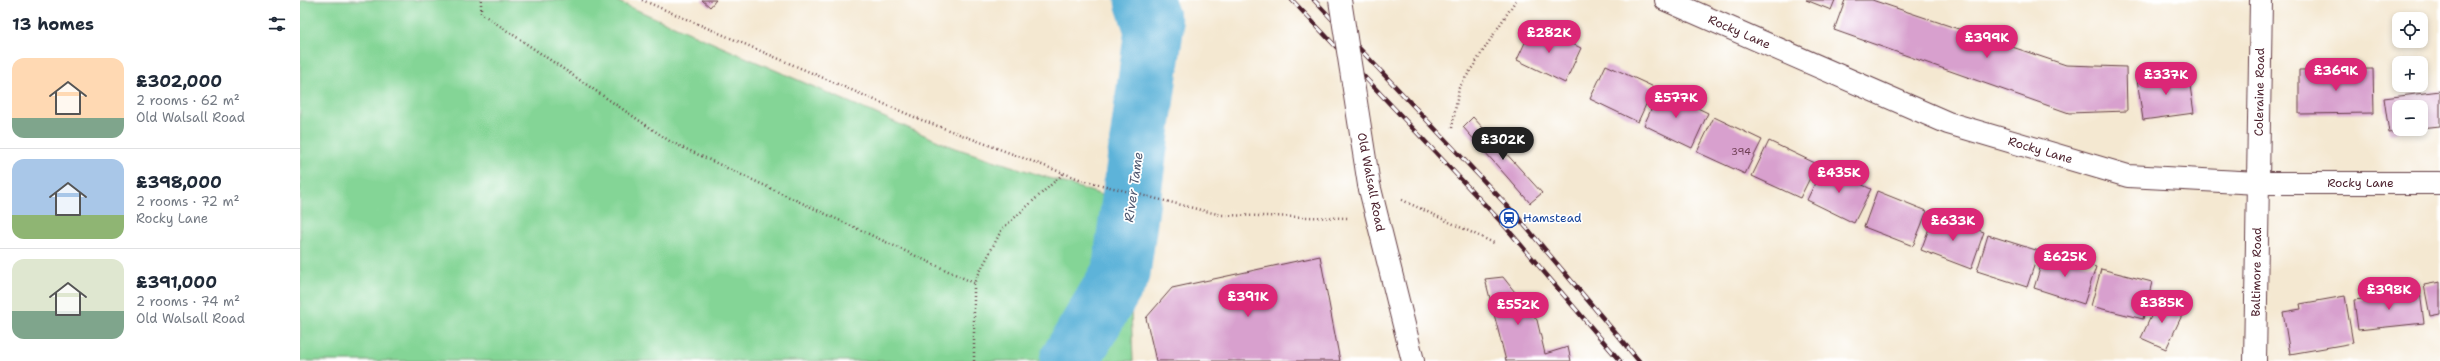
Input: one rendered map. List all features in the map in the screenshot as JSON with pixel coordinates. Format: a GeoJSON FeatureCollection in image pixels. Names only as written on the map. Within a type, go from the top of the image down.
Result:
{"type":"FeatureCollection","features":[{"type":"Feature","properties":{"kind":"street","name":"Old Walsall Road"},"geometry":{"type":"LineString","coordinates":[[1340,0],[1369,185],[1413,361]]}},
{"type":"Feature","properties":{"kind":"street","name":"Rocky Lane"},"geometry":{"type":"LineString","coordinates":[[1666,0],[1948,123],[2128,176],[2258,184],[2440,183]]}},
{"type":"Feature","properties":{"kind":"street","name":"Coleraine Road"},"geometry":{"type":"LineString","coordinates":[[2258,184],[2261,0]]}},
{"type":"Feature","properties":{"kind":"street","name":"Baltimore Road"},"geometry":{"type":"LineString","coordinates":[[2255,361],[2258,184]]}},
{"type":"Feature","properties":{"kind":"path"},"geometry":{"type":"LineString","coordinates":[[481,0],[481,13],[671,142],[974,284]]}},
{"type":"Feature","properties":{"kind":"path"},"geometry":{"type":"LineString","coordinates":[[642,0],[919,119],[1082,180],[1221,215],[1378,219]]}},
{"type":"Feature","properties":{"kind":"path"},"geometry":{"type":"LineString","coordinates":[[1452,128],[1459,88],[1516,0]]}},
{"type":"Feature","properties":{"kind":"path"},"geometry":{"type":"LineString","coordinates":[[974,361],[974,284],[1002,229],[1064,173]]}},
{"type":"Feature","properties":{"kind":"path"},"geometry":{"type":"LineString","coordinates":[[1369,185],[1494,243]]}},
{"type":"Feature","properties":{"kind":"green space"},"geometry":{"type":"Polygon","coordinates":[[[614,0],[952,147],[1127,203],[1133,361],[300,361],[300,1],[614,0]]]}},
{"type":"Feature","properties":{"kind":"building"},"geometry":{"type":"Polygon","coordinates":[[[702,0],[716,0],[710,7],[702,0]]]}},
{"type":"Feature","properties":{"kind":"building"},"geometry":{"type":"Polygon","coordinates":[[[1806,0],[1835,0],[1831,10],[1806,0]]]}},
{"type":"Feature","properties":{"kind":"building"},"geometry":{"type":"Polygon","coordinates":[[[1845,0],[1872,0],[2066,65],[2126,67],[2127,111],[2069,113],[1834,30],[1845,0]]]}},
{"type":"Feature","properties":{"kind":"building"},"geometry":{"type":"Polygon","coordinates":[[[1533,25],[1581,48],[1565,83],[1517,60],[1533,25]]]}},
{"type":"Feature","properties":{"kind":"building"},"geometry":{"type":"Polygon","coordinates":[[[1606,65],[1654,87],[1638,122],[1590,99],[1606,65]]]}},
{"type":"Feature","properties":{"kind":"building"},"geometry":{"type":"Polygon","coordinates":[[[2373,69],[2374,113],[2299,114],[2299,70],[2373,69]]]}},
{"type":"Feature","properties":{"kind":"building"},"geometry":{"type":"Polygon","coordinates":[[[2188,72],[2194,113],[2143,120],[2137,79],[2188,72]]]}},
{"type":"Feature","properties":{"kind":"building"},"geometry":{"type":"Polygon","coordinates":[[[1660,90],[1708,113],[1692,148],[1644,125],[1660,90]]]}},
{"type":"Feature","properties":{"kind":"building"},"geometry":{"type":"Polygon","coordinates":[[[2440,91],[2440,126],[2428,127],[2428,100],[2392,100],[2392,133],[2389,133],[2384,98],[2440,91]]]}},
{"type":"Feature","properties":{"kind":"building"},"geometry":{"type":"Polygon","coordinates":[[[1473,117],[1542,193],[1530,203],[1463,127],[1473,117]]]}},
{"type":"Feature","properties":{"kind":"building"},"geometry":{"type":"Polygon","coordinates":[[[1714,117],[1762,140],[1745,174],[1697,152],[1714,117]]]}},
{"type":"Feature","properties":{"kind":"building"},"geometry":{"type":"Polygon","coordinates":[[[1769,141],[1817,164],[1800,198],[1752,176],[1769,141]]]}},
{"type":"Feature","properties":{"kind":"building"},"geometry":{"type":"Polygon","coordinates":[[[1823,166],[1871,189],[1854,223],[1807,200],[1823,166]]]}},
{"type":"Feature","properties":{"kind":"building"},"geometry":{"type":"Polygon","coordinates":[[[1877,191],[1927,211],[1913,246],[1864,227],[1877,191]]]}},
{"type":"Feature","properties":{"kind":"building"},"geometry":{"type":"Polygon","coordinates":[[[1934,215],[1984,232],[1971,269],[1921,250],[1934,215]]]}},
{"type":"Feature","properties":{"kind":"building"},"geometry":{"type":"Polygon","coordinates":[[[1988,235],[2039,251],[2027,287],[1977,271],[1988,235]]]}},
{"type":"Feature","properties":{"kind":"building"},"geometry":{"type":"Polygon","coordinates":[[[2045,252],[2096,267],[2084,304],[2034,288],[2045,252]]]}},
{"type":"Feature","properties":{"kind":"building"},"geometry":{"type":"Polygon","coordinates":[[[1320,256],[1340,361],[1156,361],[1146,318],[1172,288],[1320,256]]]}},
{"type":"Feature","properties":{"kind":"building"},"geometry":{"type":"Polygon","coordinates":[[[2101,269],[2152,282],[2143,319],[2091,306],[2101,269]]]}},
{"type":"Feature","properties":{"kind":"building"},"geometry":{"type":"Polygon","coordinates":[[[1503,277],[1537,320],[1545,354],[1568,347],[1571,361],[1506,361],[1485,279],[1503,277]]]}},
{"type":"Feature","properties":{"kind":"building"},"geometry":{"type":"Polygon","coordinates":[[[2440,282],[2440,314],[2430,316],[2424,285],[2440,282]]]}},
{"type":"Feature","properties":{"kind":"building"},"geometry":{"type":"Polygon","coordinates":[[[2420,292],[2424,323],[2358,330],[2354,300],[2420,292]]]}},
{"type":"Feature","properties":{"kind":"building"},"geometry":{"type":"Polygon","coordinates":[[[2345,296],[2353,343],[2290,354],[2283,312],[2301,309],[2300,304],[2345,296]]]}},
{"type":"Feature","properties":{"kind":"building"},"geometry":{"type":"Polygon","coordinates":[[[2159,299],[2184,311],[2166,349],[2141,338],[2159,299]]]}},
{"type":"Feature","properties":{"kind":"waterway","name":"River Tame"},"geometry":{"type":"LineString","coordinates":[[1069,361],[1121,273],[1154,30],[1144,0]]}},
{"type":"Feature","properties":{"kind":"railway"},"geometry":{"type":"LineString","coordinates":[[1292,0],[1503,224],[1620,361]]}},
{"type":"Feature","properties":{"kind":"railway"},"geometry":{"type":"LineString","coordinates":[[1314,0],[1515,214],[1639,361]]}},
{"type":"Feature","properties":{"kind":"place","name":"Hamstead"},"geometry":{"type":"Point","coordinates":[1509,218]}}]}
